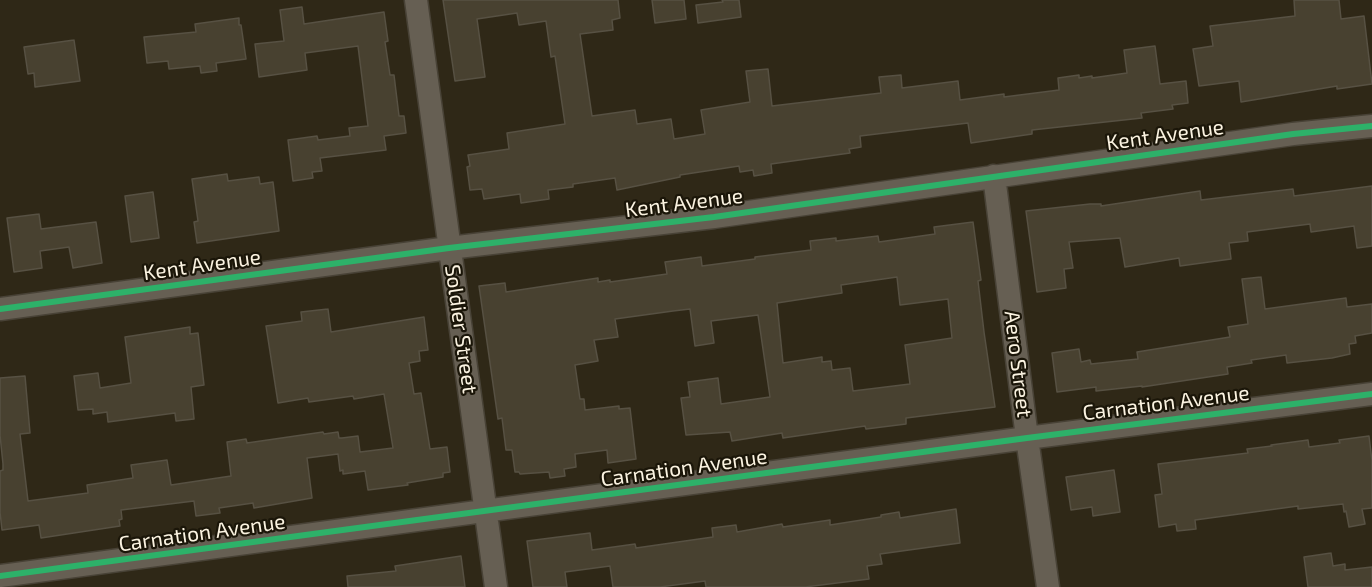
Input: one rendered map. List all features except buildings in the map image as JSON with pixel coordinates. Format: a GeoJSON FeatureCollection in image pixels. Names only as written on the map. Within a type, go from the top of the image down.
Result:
{"type":"FeatureCollection","features":[{"type":"Feature","properties":{"kind":"street","name":"Soldier Street"},"geometry":{"type":"LineString","coordinates":[[416,0],[495,587]]}},
{"type":"Feature","properties":{"kind":"street","name":"Kent Avenue"},"geometry":{"type":"LineString","coordinates":[[0,309],[449,248],[714,216],[1293,134],[1372,126]]}},
{"type":"Feature","properties":{"kind":"street","name":"Aero Street"},"geometry":{"type":"LineString","coordinates":[[994,176],[1048,587]]}},
{"type":"Feature","properties":{"kind":"street","name":"Carnation Avenue"},"geometry":{"type":"LineString","coordinates":[[0,576],[1372,394]]}},
{"type":"Feature","properties":{"kind":"cycle path"},"geometry":{"type":"LineString","coordinates":[[0,309],[449,248],[714,217],[1293,134],[1372,126]]}},
{"type":"Feature","properties":{"kind":"cycle path"},"geometry":{"type":"LineString","coordinates":[[0,576],[1372,394]]}}]}
